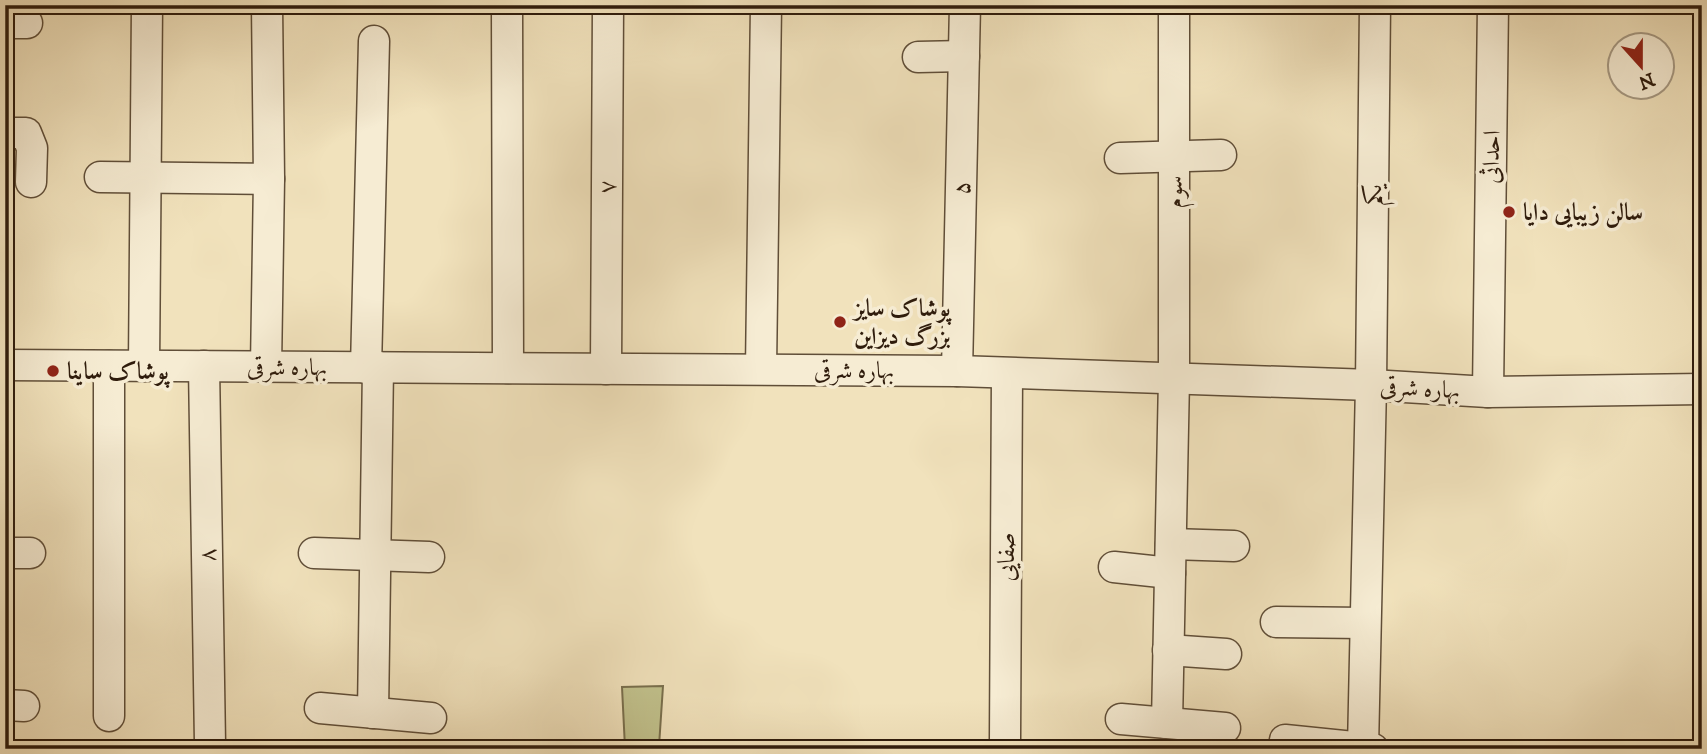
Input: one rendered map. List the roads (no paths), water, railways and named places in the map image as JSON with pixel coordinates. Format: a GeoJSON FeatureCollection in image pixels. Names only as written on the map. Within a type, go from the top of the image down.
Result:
{"type":"FeatureCollection","features":[{"type":"Feature","properties":{"kind":"street"},"geometry":{"type":"LineString","coordinates":[[144,366],[147,5]]}},
{"type":"Feature","properties":{"kind":"street"},"geometry":{"type":"LineString","coordinates":[[267,5],[267,367]]}},
{"type":"Feature","properties":{"kind":"street"},"geometry":{"type":"LineString","coordinates":[[507,5],[508,368]]}},
{"type":"Feature","properties":{"kind":"street","name":"۷"},"geometry":{"type":"LineString","coordinates":[[606,369],[608,5]]}},
{"type":"Feature","properties":{"kind":"street"},"geometry":{"type":"LineString","coordinates":[[761,369],[766,5]]}},
{"type":"Feature","properties":{"kind":"street","name":"۵"},"geometry":{"type":"LineString","coordinates":[[957,371],[965,5]]}},
{"type":"Feature","properties":{"kind":"street","name":"سوم"},"geometry":{"type":"LineString","coordinates":[[1167,723],[1174,378],[1174,5]]}},
{"type":"Feature","properties":{"kind":"street","name":"یکم"},"geometry":{"type":"LineString","coordinates":[[1368,748],[1366,623],[1375,5]]}},
{"type":"Feature","properties":{"kind":"street","name":"احداثی"},"geometry":{"type":"LineString","coordinates":[[1488,392],[1493,5]]}},
{"type":"Feature","properties":{"kind":"street"},"geometry":{"type":"LineString","coordinates":[[373,713],[374,41]]}},
{"type":"Feature","properties":{"kind":"street"},"geometry":{"type":"LineString","coordinates":[[918,57],[964,56]]}},
{"type":"Feature","properties":{"kind":"street"},"geometry":{"type":"LineString","coordinates":[[5,133],[26,133],[32,148],[31,182]]}},
{"type":"Feature","properties":{"kind":"street"},"geometry":{"type":"LineString","coordinates":[[1120,158],[1221,155]]}},
{"type":"Feature","properties":{"kind":"street"},"geometry":{"type":"LineString","coordinates":[[100,177],[269,179]]}},
{"type":"Feature","properties":{"kind":"street","name":"بهاره شرقی"},"geometry":{"type":"LineString","coordinates":[[5,365],[957,371],[1371,385],[1488,392],[1702,389]]}},
{"type":"Feature","properties":{"kind":"street"},"geometry":{"type":"LineString","coordinates":[[109,366],[109,716]]}},
{"type":"Feature","properties":{"kind":"street","name":"۸"},"geometry":{"type":"LineString","coordinates":[[204,366],[209,744]]}},
{"type":"Feature","properties":{"kind":"street","name":"صفایی"},"geometry":{"type":"LineString","coordinates":[[1006,740],[1007,373]]}},
{"type":"Feature","properties":{"kind":"street"},"geometry":{"type":"LineString","coordinates":[[1114,566],[1234,546]]}},
{"type":"Feature","properties":{"kind":"street"},"geometry":{"type":"LineString","coordinates":[[314,552],[429,557]]}},
{"type":"Feature","properties":{"kind":"street"},"geometry":{"type":"LineString","coordinates":[[1276,622],[1366,623]]}},
{"type":"Feature","properties":{"kind":"street"},"geometry":{"type":"LineString","coordinates":[[1168,650],[1226,653]]}},
{"type":"Feature","properties":{"kind":"street"},"geometry":{"type":"LineString","coordinates":[[320,708],[431,719]]}},
{"type":"Feature","properties":{"kind":"street"},"geometry":{"type":"LineString","coordinates":[[1121,719],[1225,728]]}},
{"type":"Feature","properties":{"kind":"street"},"geometry":{"type":"LineString","coordinates":[[1285,740],[1368,748]]}},
{"type":"Feature","properties":{"kind":"place","name":"سالن زیبایی دایا"},"geometry":{"type":"Point","coordinates":[1509,212]}},
{"type":"Feature","properties":{"kind":"place","name":"پوشاک سایز بزرگ دیزاین"},"geometry":{"type":"Point","coordinates":[840,322]}},
{"type":"Feature","properties":{"kind":"place","name":"پوشاک ساینا"},"geometry":{"type":"Point","coordinates":[53,371]}}]}
